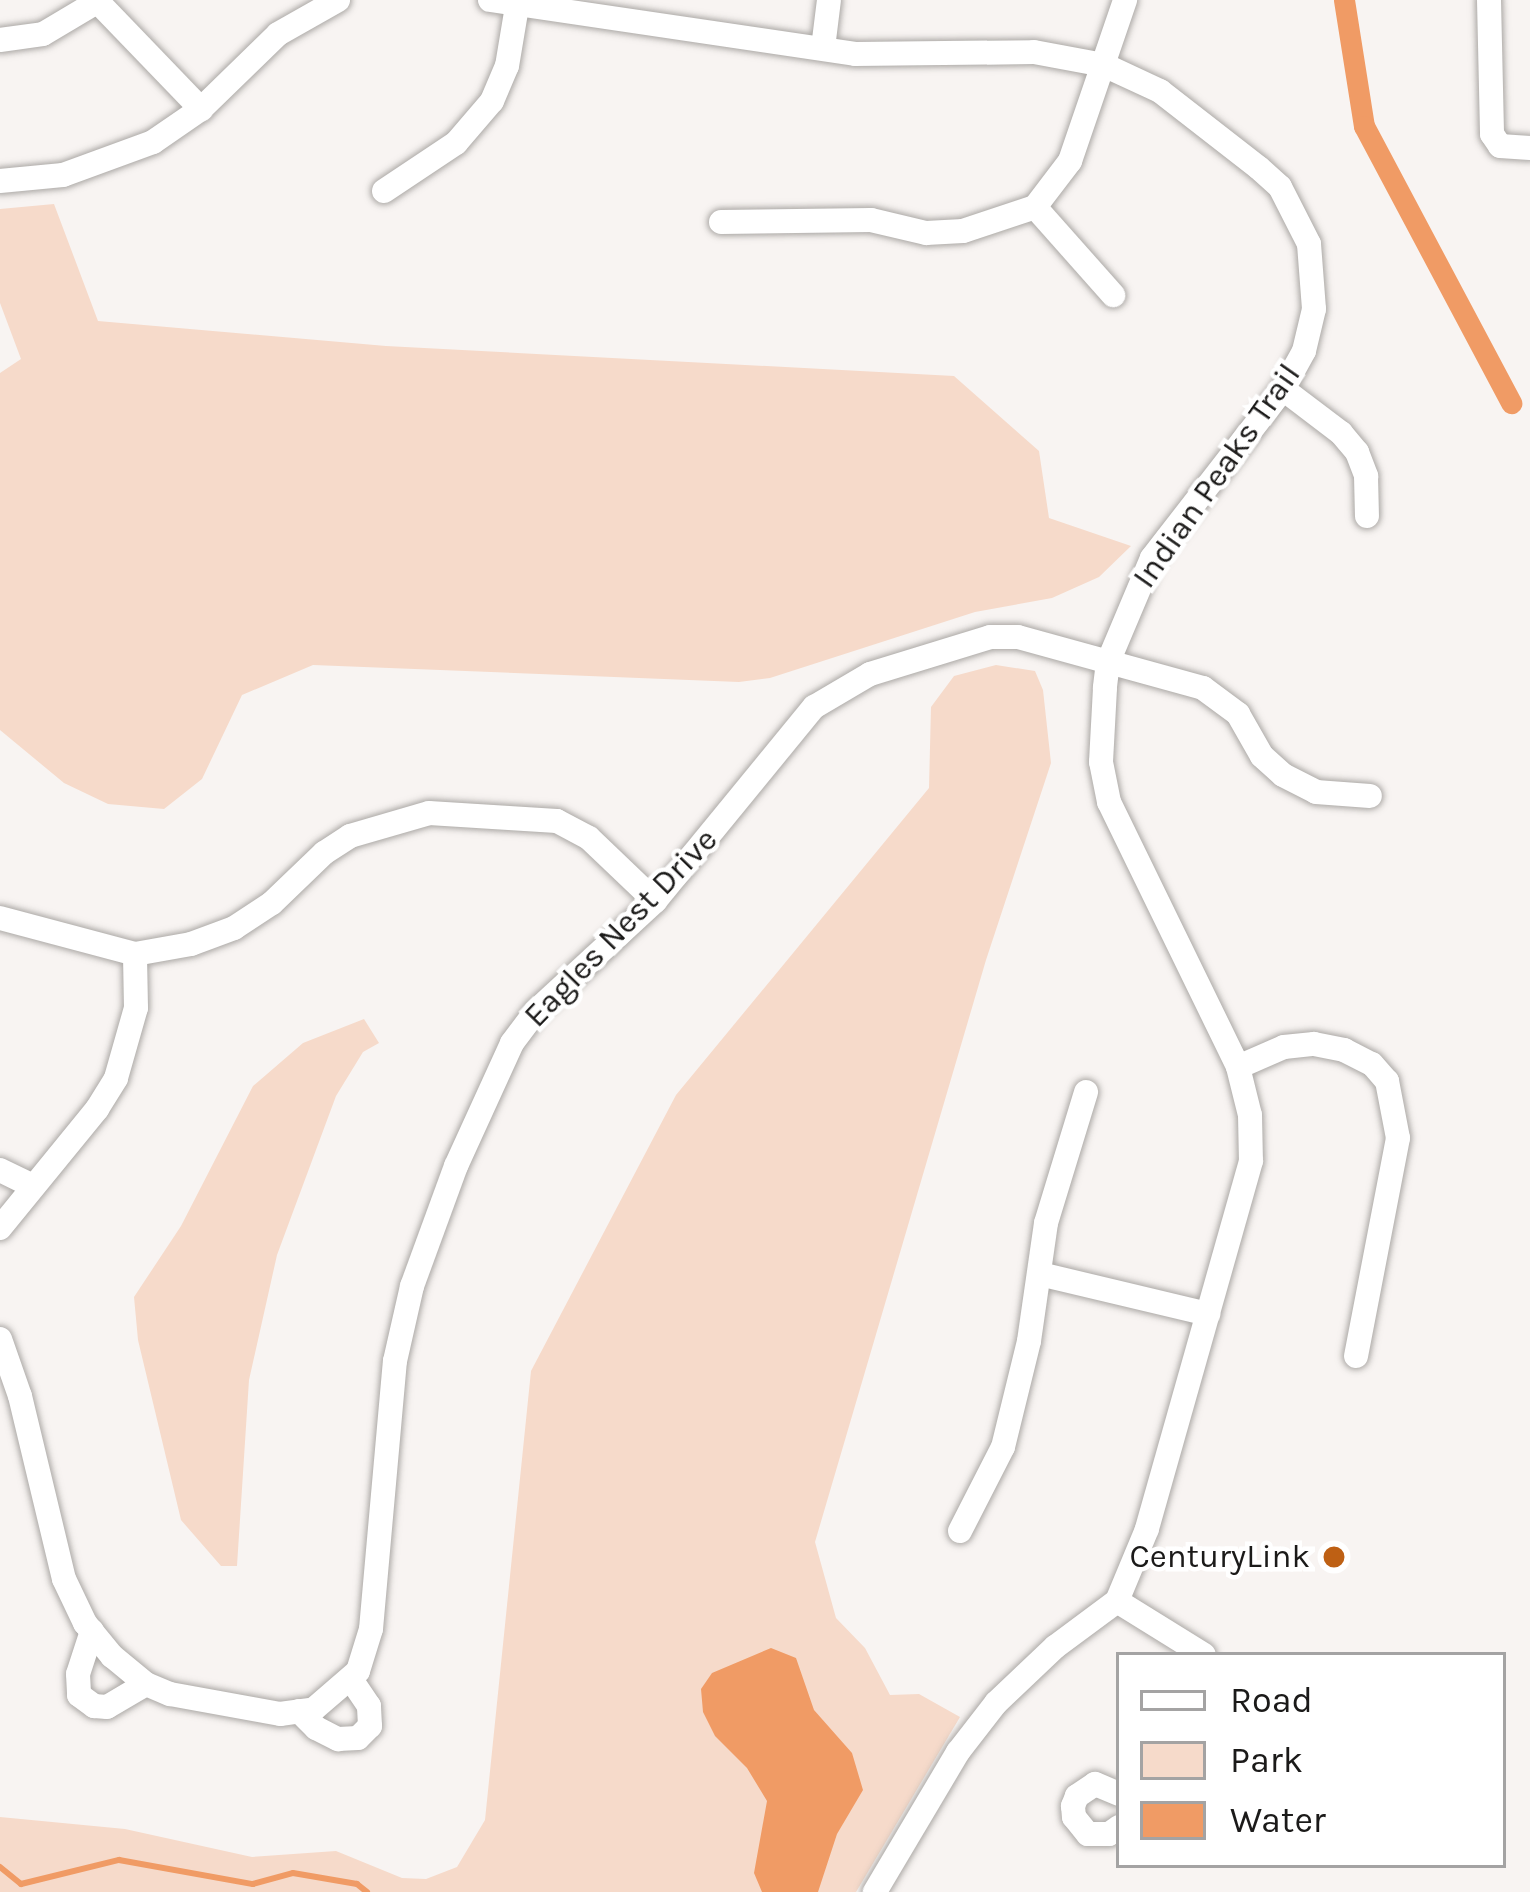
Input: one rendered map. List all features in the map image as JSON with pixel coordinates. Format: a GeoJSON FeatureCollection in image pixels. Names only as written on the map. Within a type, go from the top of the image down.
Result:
{"type":"FeatureCollection","features":[{"type":"Feature","properties":{"kind":"street"},"geometry":{"type":"LineString","coordinates":[[0,181],[63,175],[153,142],[201,109],[278,34],[338,0]]}},
{"type":"Feature","properties":{"kind":"street","name":"Indian Peaks Trail"},"geometry":{"type":"LineString","coordinates":[[490,0],[855,54],[1034,52],[1104,65],[1160,91],[1194,116],[1280,187],[1298,214],[1312,260],[1314,309],[1304,350],[1283,389],[1152,558],[1108,662],[1101,762],[1109,802],[1238,1067],[1250,1115],[1251,1161],[1147,1529],[1117,1601]]}},
{"type":"Feature","properties":{"kind":"street"},"geometry":{"type":"LineString","coordinates":[[823,48],[829,0]]}},
{"type":"Feature","properties":{"kind":"street"},"geometry":{"type":"LineString","coordinates":[[721,222],[871,220],[926,232],[963,231],[1035,207],[1070,161],[1125,0]]}},
{"type":"Feature","properties":{"kind":"street"},"geometry":{"type":"LineString","coordinates":[[1489,0],[1492,134],[1500,146],[1530,148]]}},
{"type":"Feature","properties":{"kind":"street"},"geometry":{"type":"LineString","coordinates":[[0,40],[43,34],[99,1],[201,109]]}},
{"type":"Feature","properties":{"kind":"street"},"geometry":{"type":"LineString","coordinates":[[384,191],[455,143],[491,100],[507,66],[518,2]]}},
{"type":"Feature","properties":{"kind":"street"},"geometry":{"type":"LineString","coordinates":[[1035,207],[1113,295]]}},
{"type":"Feature","properties":{"kind":"street"},"geometry":{"type":"LineString","coordinates":[[1283,389],[1341,433],[1357,452],[1366,476],[1366,516]]}},
{"type":"Feature","properties":{"kind":"street","name":"Eagles Nest Drive"},"geometry":{"type":"LineString","coordinates":[[351,1679],[371,1629],[395,1360],[412,1286],[456,1166],[512,1043],[536,1012],[655,901],[719,827],[788,733],[830,695],[870,674],[990,638],[1018,637],[1203,688],[1238,714],[1262,756],[1283,775],[1316,792],[1370,796]]}},
{"type":"Feature","properties":{"kind":"street"},"geometry":{"type":"LineString","coordinates":[[0,918],[135,954],[191,944],[234,928],[272,903],[324,853],[350,836],[429,813],[557,821],[589,838],[655,901]]}},
{"type":"Feature","properties":{"kind":"street"},"geometry":{"type":"LineString","coordinates":[[0,1228],[98,1109],[116,1078],[136,1008],[135,954]]}},
{"type":"Feature","properties":{"kind":"street"},"geometry":{"type":"LineString","coordinates":[[1238,1067],[1283,1047],[1314,1044],[1344,1050],[1372,1064],[1387,1081],[1398,1138],[1356,1356]]}},
{"type":"Feature","properties":{"kind":"street"},"geometry":{"type":"LineString","coordinates":[[961,1531],[1003,1447],[1040,1274],[1046,1222],[1087,1092]]}},
{"type":"Feature","properties":{"kind":"street"},"geometry":{"type":"LineString","coordinates":[[0,1170],[31,1185]]}},
{"type":"Feature","properties":{"kind":"street"},"geometry":{"type":"LineString","coordinates":[[1040,1274],[1208,1314]]}},
{"type":"Feature","properties":{"kind":"street"},"geometry":{"type":"LineString","coordinates":[[0,1339],[20,1396],[64,1579],[92,1631],[146,1684],[220,1707],[314,1709],[351,1679],[369,1706],[370,1726],[358,1738],[338,1739],[299,1711]]}},
{"type":"Feature","properties":{"kind":"street"},"geometry":{"type":"LineString","coordinates":[[906,1892],[880,1885],[958,1751],[996,1703],[1055,1647],[1117,1601],[1199,1652]]}},
{"type":"Feature","properties":{"kind":"street"},"geometry":{"type":"LineString","coordinates":[[92,1631],[77,1674],[79,1695],[94,1706],[106,1706],[146,1684]]}},
{"type":"Feature","properties":{"kind":"street"},"geometry":{"type":"LineString","coordinates":[[1116,1793],[1095,1784],[1085,1788],[1073,1806],[1079,1827],[1088,1834],[1109,1834],[1116,1829]]}},
{"type":"Feature","properties":{"kind":"green space"},"geometry":{"type":"Polygon","coordinates":[[[54,204],[98,321],[386,346],[954,376],[1039,451],[1049,518],[1131,546],[1099,577],[1052,598],[975,612],[770,678],[739,682],[313,665],[242,695],[202,779],[164,809],[108,804],[64,783],[0,730],[0,373],[21,359],[0,303],[0,209],[54,204]]]}},
{"type":"Feature","properties":{"kind":"green space"},"geometry":{"type":"Polygon","coordinates":[[[996,665],[1035,671],[1043,690],[1051,763],[986,960],[815,1542],[836,1618],[865,1648],[890,1695],[919,1694],[960,1717],[856,1892],[0,1892],[0,1817],[125,1829],[252,1857],[336,1851],[402,1878],[426,1879],[457,1867],[485,1820],[531,1371],[676,1095],[929,788],[931,707],[954,676],[996,665]]]}},
{"type":"Feature","properties":{"kind":"green space"},"geometry":{"type":"Polygon","coordinates":[[[364,1019],[379,1043],[363,1052],[336,1096],[277,1255],[249,1380],[237,1566],[221,1566],[181,1520],[138,1340],[134,1297],[181,1226],[253,1086],[303,1043],[364,1019]]]}},
{"type":"Feature","properties":{"kind":"water"},"geometry":{"type":"Polygon","coordinates":[[[771,1648],[796,1658],[814,1710],[852,1753],[863,1790],[837,1834],[818,1892],[762,1892],[754,1873],[767,1801],[747,1768],[715,1736],[703,1712],[701,1689],[712,1673],[771,1648]]]}},
{"type":"Feature","properties":{"kind":"waterway"},"geometry":{"type":"LineString","coordinates":[[1344,0],[1364,126],[1511,403]]}},
{"type":"Feature","properties":{"kind":"waterway"},"geometry":{"type":"LineString","coordinates":[[0,1867],[21,1884],[119,1860],[253,1884],[293,1873],[357,1884],[367,1892]]}},
{"type":"Feature","properties":{"kind":"place","name":"CenturyLink"},"geometry":{"type":"Point","coordinates":[1334,1557]}}]}
